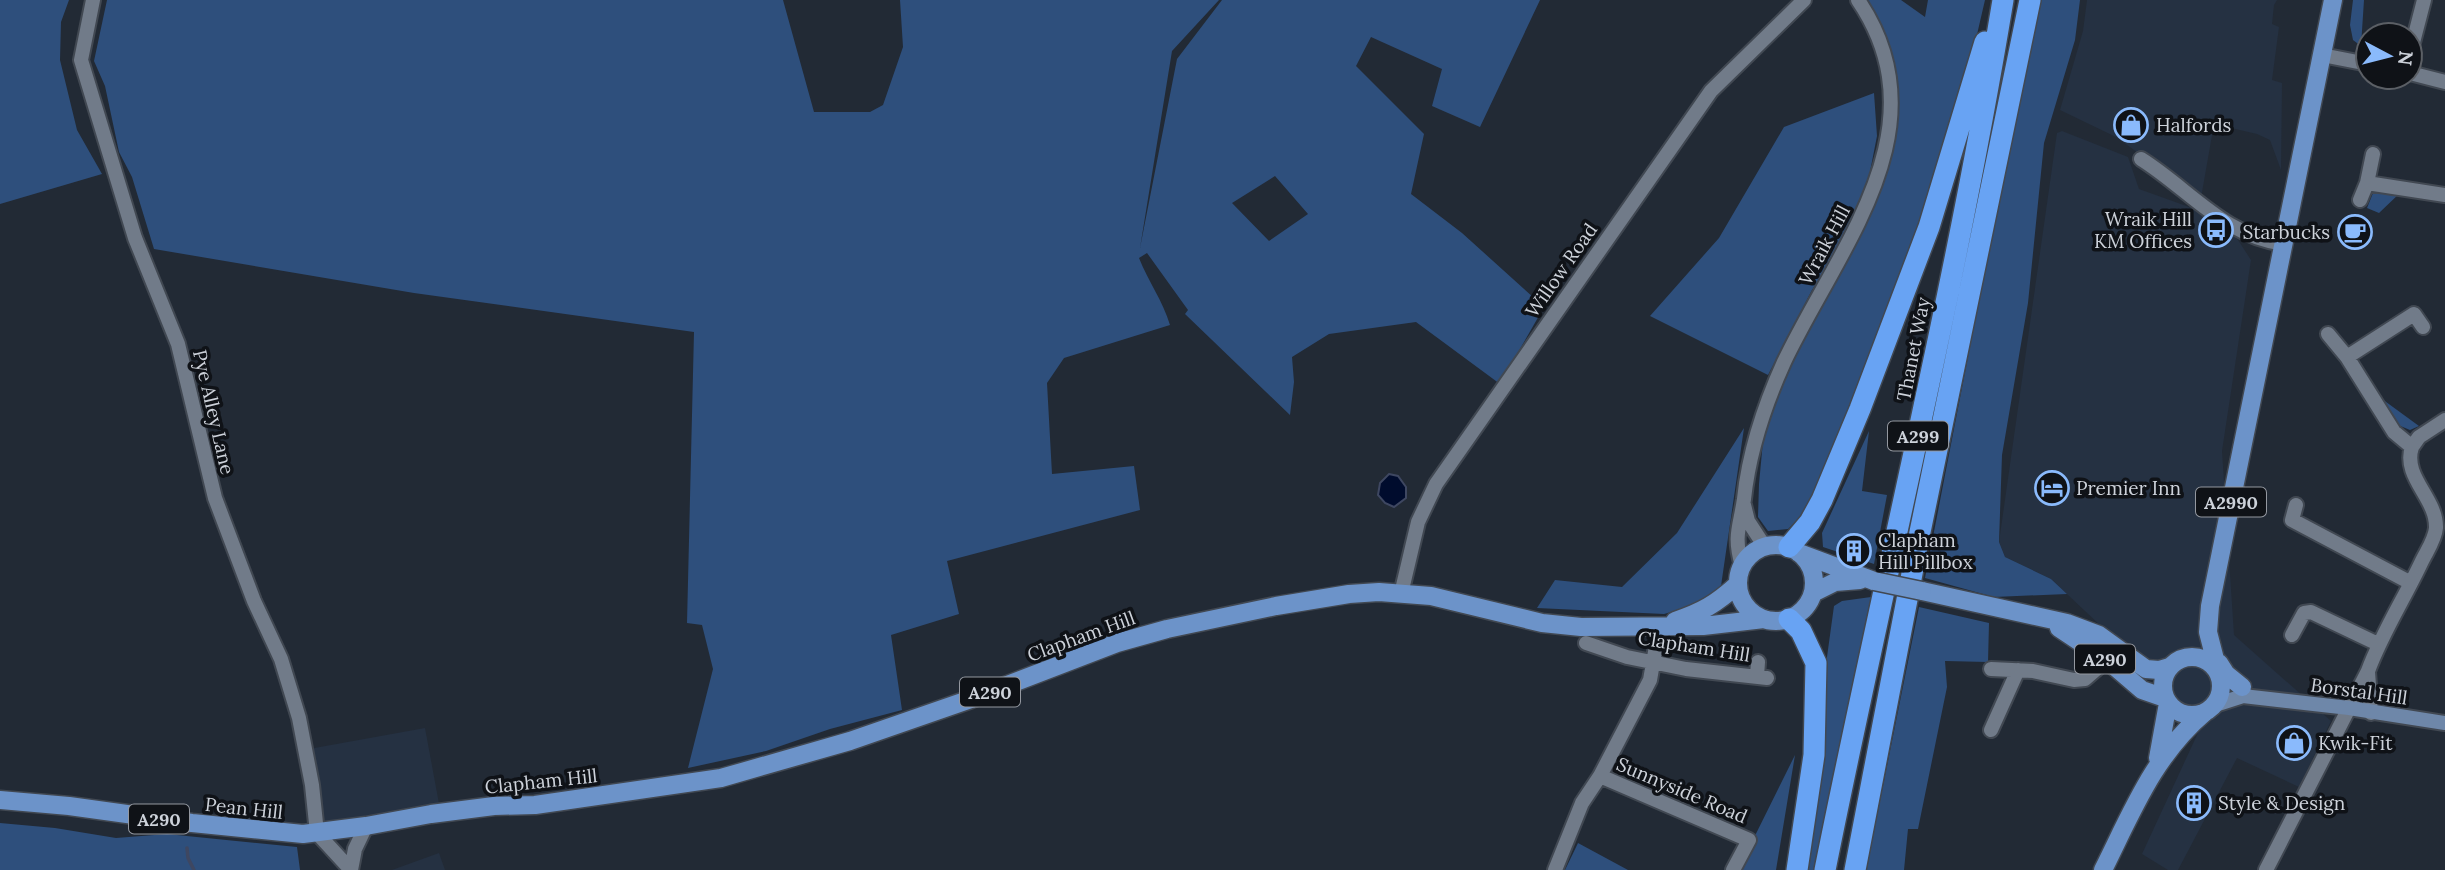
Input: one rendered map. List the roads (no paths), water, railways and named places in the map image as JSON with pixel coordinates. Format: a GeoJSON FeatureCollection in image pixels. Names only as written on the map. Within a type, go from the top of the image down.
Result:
{"type":"FeatureCollection","features":[{"type":"Feature","properties":{"kind":"highway"},"geometry":{"type":"LineString","coordinates":[[1794,550],[1822,500],[1860,409],[1929,226],[2001,0]]}},
{"type":"Feature","properties":{"kind":"highway","name":"Thanet Way"},"geometry":{"type":"LineString","coordinates":[[1825,870],[1929,386],[1989,87],[2001,0]]}},
{"type":"Feature","properties":{"kind":"highway","name":"A299"},"geometry":{"type":"LineString","coordinates":[[1855,870],[1923,518],[2030,0]]}},
{"type":"Feature","properties":{"kind":"highway"},"geometry":{"type":"LineString","coordinates":[[1788,619],[1801,631],[1816,663],[1814,755],[1797,870]]}},
{"type":"Feature","properties":{"kind":"main road","name":"A2990"},"geometry":{"type":"LineString","coordinates":[[2157,765],[2165,730],[2166,700],[2163,685],[2176,662],[2199,636],[2210,606],[2333,0]]}},
{"type":"Feature","properties":{"kind":"main road","name":"A290"},"geometry":{"type":"LineString","coordinates":[[1765,547],[1777,545],[1794,550],[1874,581],[2067,623],[2099,635],[2146,669],[2159,670],[2176,662]]}},
{"type":"Feature","properties":{"kind":"main road"},"geometry":{"type":"LineString","coordinates":[[1764,619],[1746,606],[1738,584],[1742,566],[1748,558],[1765,547]]}},
{"type":"Feature","properties":{"kind":"main road"},"geometry":{"type":"LineString","coordinates":[[1794,550],[1812,570],[1813,593]]}},
{"type":"Feature","properties":{"kind":"main road","name":"A290"},"geometry":{"type":"LineString","coordinates":[[1764,619],[1777,621],[1800,613],[1813,593],[1835,582],[1874,581]]}},
{"type":"Feature","properties":{"kind":"main road","name":"Clapham Hill"},"geometry":{"type":"LineString","coordinates":[[1656,625],[1701,612],[1716,604],[1738,584]]}},
{"type":"Feature","properties":{"kind":"main road","name":"Clapham Hill"},"geometry":{"type":"LineString","coordinates":[[317,833],[431,814],[494,806],[535,805],[721,778],[862,737],[1117,643],[1167,629],[1349,594],[1379,592],[1431,596],[1542,623],[1622,628],[1656,625],[1703,626],[1764,619]]}},
{"type":"Feature","properties":{"kind":"main road","name":"A2990"},"geometry":{"type":"LineString","coordinates":[[2103,870],[2157,765],[2187,728],[2210,709],[2221,694],[2219,673],[2210,640],[2210,606]]}},
{"type":"Feature","properties":{"kind":"main road","name":"A290"},"geometry":{"type":"LineString","coordinates":[[2044,619],[2077,638],[2142,690],[2166,700]]}},
{"type":"Feature","properties":{"kind":"main road"},"geometry":{"type":"LineString","coordinates":[[2210,640],[2223,670],[2242,687]]}},
{"type":"Feature","properties":{"kind":"main road"},"geometry":{"type":"LineString","coordinates":[[2176,662],[2190,656],[2206,659],[2219,673]]}},
{"type":"Feature","properties":{"kind":"main road","name":"Borstal Hill"},"geometry":{"type":"LineString","coordinates":[[2219,673],[2267,698]]}},
{"type":"Feature","properties":{"kind":"main road","name":"Borstal Hill"},"geometry":{"type":"LineString","coordinates":[[2210,709],[2243,696],[2349,708],[2445,723]]}},
{"type":"Feature","properties":{"kind":"main road"},"geometry":{"type":"LineString","coordinates":[[2166,700],[2181,713],[2189,715],[2210,709]]}},
{"type":"Feature","properties":{"kind":"main road","name":"Pean Hill"},"geometry":{"type":"LineString","coordinates":[[0,800],[69,806],[281,834],[317,833]]}},
{"type":"Feature","properties":{"kind":"street","name":"Pye Alley Lane"},"geometry":{"type":"LineString","coordinates":[[93,0],[81,60],[135,238],[178,344],[215,498],[254,601],[285,671],[302,731],[317,833]]}},
{"type":"Feature","properties":{"kind":"street","name":"Willow Road"},"geometry":{"type":"LineString","coordinates":[[1401,594],[1418,522],[1436,484],[1711,91],[1804,0]]}},
{"type":"Feature","properties":{"kind":"street","name":"Wraik Hill"},"geometry":{"type":"LineString","coordinates":[[1742,566],[1737,550],[1737,537],[1746,480],[1760,424],[1780,373],[1810,312],[1859,225],[1882,161],[1891,111],[1888,69],[1878,37],[1858,0]]}},
{"type":"Feature","properties":{"kind":"street"},"geometry":{"type":"LineString","coordinates":[[2419,21],[2424,0]]}},
{"type":"Feature","properties":{"kind":"street"},"geometry":{"type":"LineString","coordinates":[[2322,55],[2354,61]]}},
{"type":"Feature","properties":{"kind":"street"},"geometry":{"type":"LineString","coordinates":[[2424,77],[2445,82]]}},
{"type":"Feature","properties":{"kind":"street"},"geometry":{"type":"LineString","coordinates":[[2360,201],[2373,155]]}},
{"type":"Feature","properties":{"kind":"street"},"geometry":{"type":"LineString","coordinates":[[2141,159],[2237,230],[2284,244]]}},
{"type":"Feature","properties":{"kind":"street"},"geometry":{"type":"LineString","coordinates":[[2367,183],[2445,195]]}},
{"type":"Feature","properties":{"kind":"street"},"geometry":{"type":"LineString","coordinates":[[2347,357],[2414,314],[2423,327]]}},
{"type":"Feature","properties":{"kind":"street"},"geometry":{"type":"LineString","coordinates":[[2328,334],[2347,357],[2394,432],[2412,447]]}},
{"type":"Feature","properties":{"kind":"street"},"geometry":{"type":"LineString","coordinates":[[2266,870],[2368,671],[2378,645],[2412,583],[2436,530],[2433,511],[2409,464],[2412,447],[2419,437],[2445,420]]}},
{"type":"Feature","properties":{"kind":"street"},"geometry":{"type":"LineString","coordinates":[[1743,504],[1748,521],[1765,547]]}},
{"type":"Feature","properties":{"kind":"street"},"geometry":{"type":"LineString","coordinates":[[2296,505],[2292,520],[2412,583]]}},
{"type":"Feature","properties":{"kind":"street"},"geometry":{"type":"LineString","coordinates":[[2292,635],[2304,613],[2311,612],[2378,645]]}},
{"type":"Feature","properties":{"kind":"street"},"geometry":{"type":"LineString","coordinates":[[1555,870],[1582,803],[1600,776],[1650,680],[1658,635],[1656,625]]}},
{"type":"Feature","properties":{"kind":"street","name":"Clapham Hill"},"geometry":{"type":"LineString","coordinates":[[1586,643],[1627,657],[1686,669],[1761,672]]}},
{"type":"Feature","properties":{"kind":"street"},"geometry":{"type":"LineString","coordinates":[[1991,669],[2018,670],[2074,680],[2085,679],[2107,660]]}},
{"type":"Feature","properties":{"kind":"street"},"geometry":{"type":"LineString","coordinates":[[1991,730],[2018,670]]}},
{"type":"Feature","properties":{"kind":"street"},"geometry":{"type":"LineString","coordinates":[[2368,671],[2371,713]]}},
{"type":"Feature","properties":{"kind":"street","name":"Sunnyside Road"},"geometry":{"type":"LineString","coordinates":[[1600,776],[1749,840],[1733,870]]}},
{"type":"Feature","properties":{"kind":"street"},"geometry":{"type":"LineString","coordinates":[[351,870],[355,849],[366,826]]}},
{"type":"Feature","properties":{"kind":"street"},"geometry":{"type":"LineString","coordinates":[[317,833],[351,870]]}},
{"type":"Feature","properties":{"kind":"waterway"},"geometry":{"type":"LineString","coordinates":[[187,848],[194,870]]}},
{"type":"Feature","properties":{"kind":"place","name":"Halfords"},"geometry":{"type":"Point","coordinates":[2131,125]}},
{"type":"Feature","properties":{"kind":"place","name":"Wraik Hill KM Offices"},"geometry":{"type":"Point","coordinates":[2216,230]}},
{"type":"Feature","properties":{"kind":"place","name":"Starbucks"},"geometry":{"type":"Point","coordinates":[2355,232]}},
{"type":"Feature","properties":{"kind":"place","name":"Premier Inn"},"geometry":{"type":"Point","coordinates":[2052,488]}},
{"type":"Feature","properties":{"kind":"place","name":"Clapham Hill Pillbox"},"geometry":{"type":"Point","coordinates":[1854,551]}},
{"type":"Feature","properties":{"kind":"place","name":"Kwik-Fit"},"geometry":{"type":"Point","coordinates":[2294,743]}},
{"type":"Feature","properties":{"kind":"place","name":"Style & Design"},"geometry":{"type":"Point","coordinates":[2194,803]}}]}
